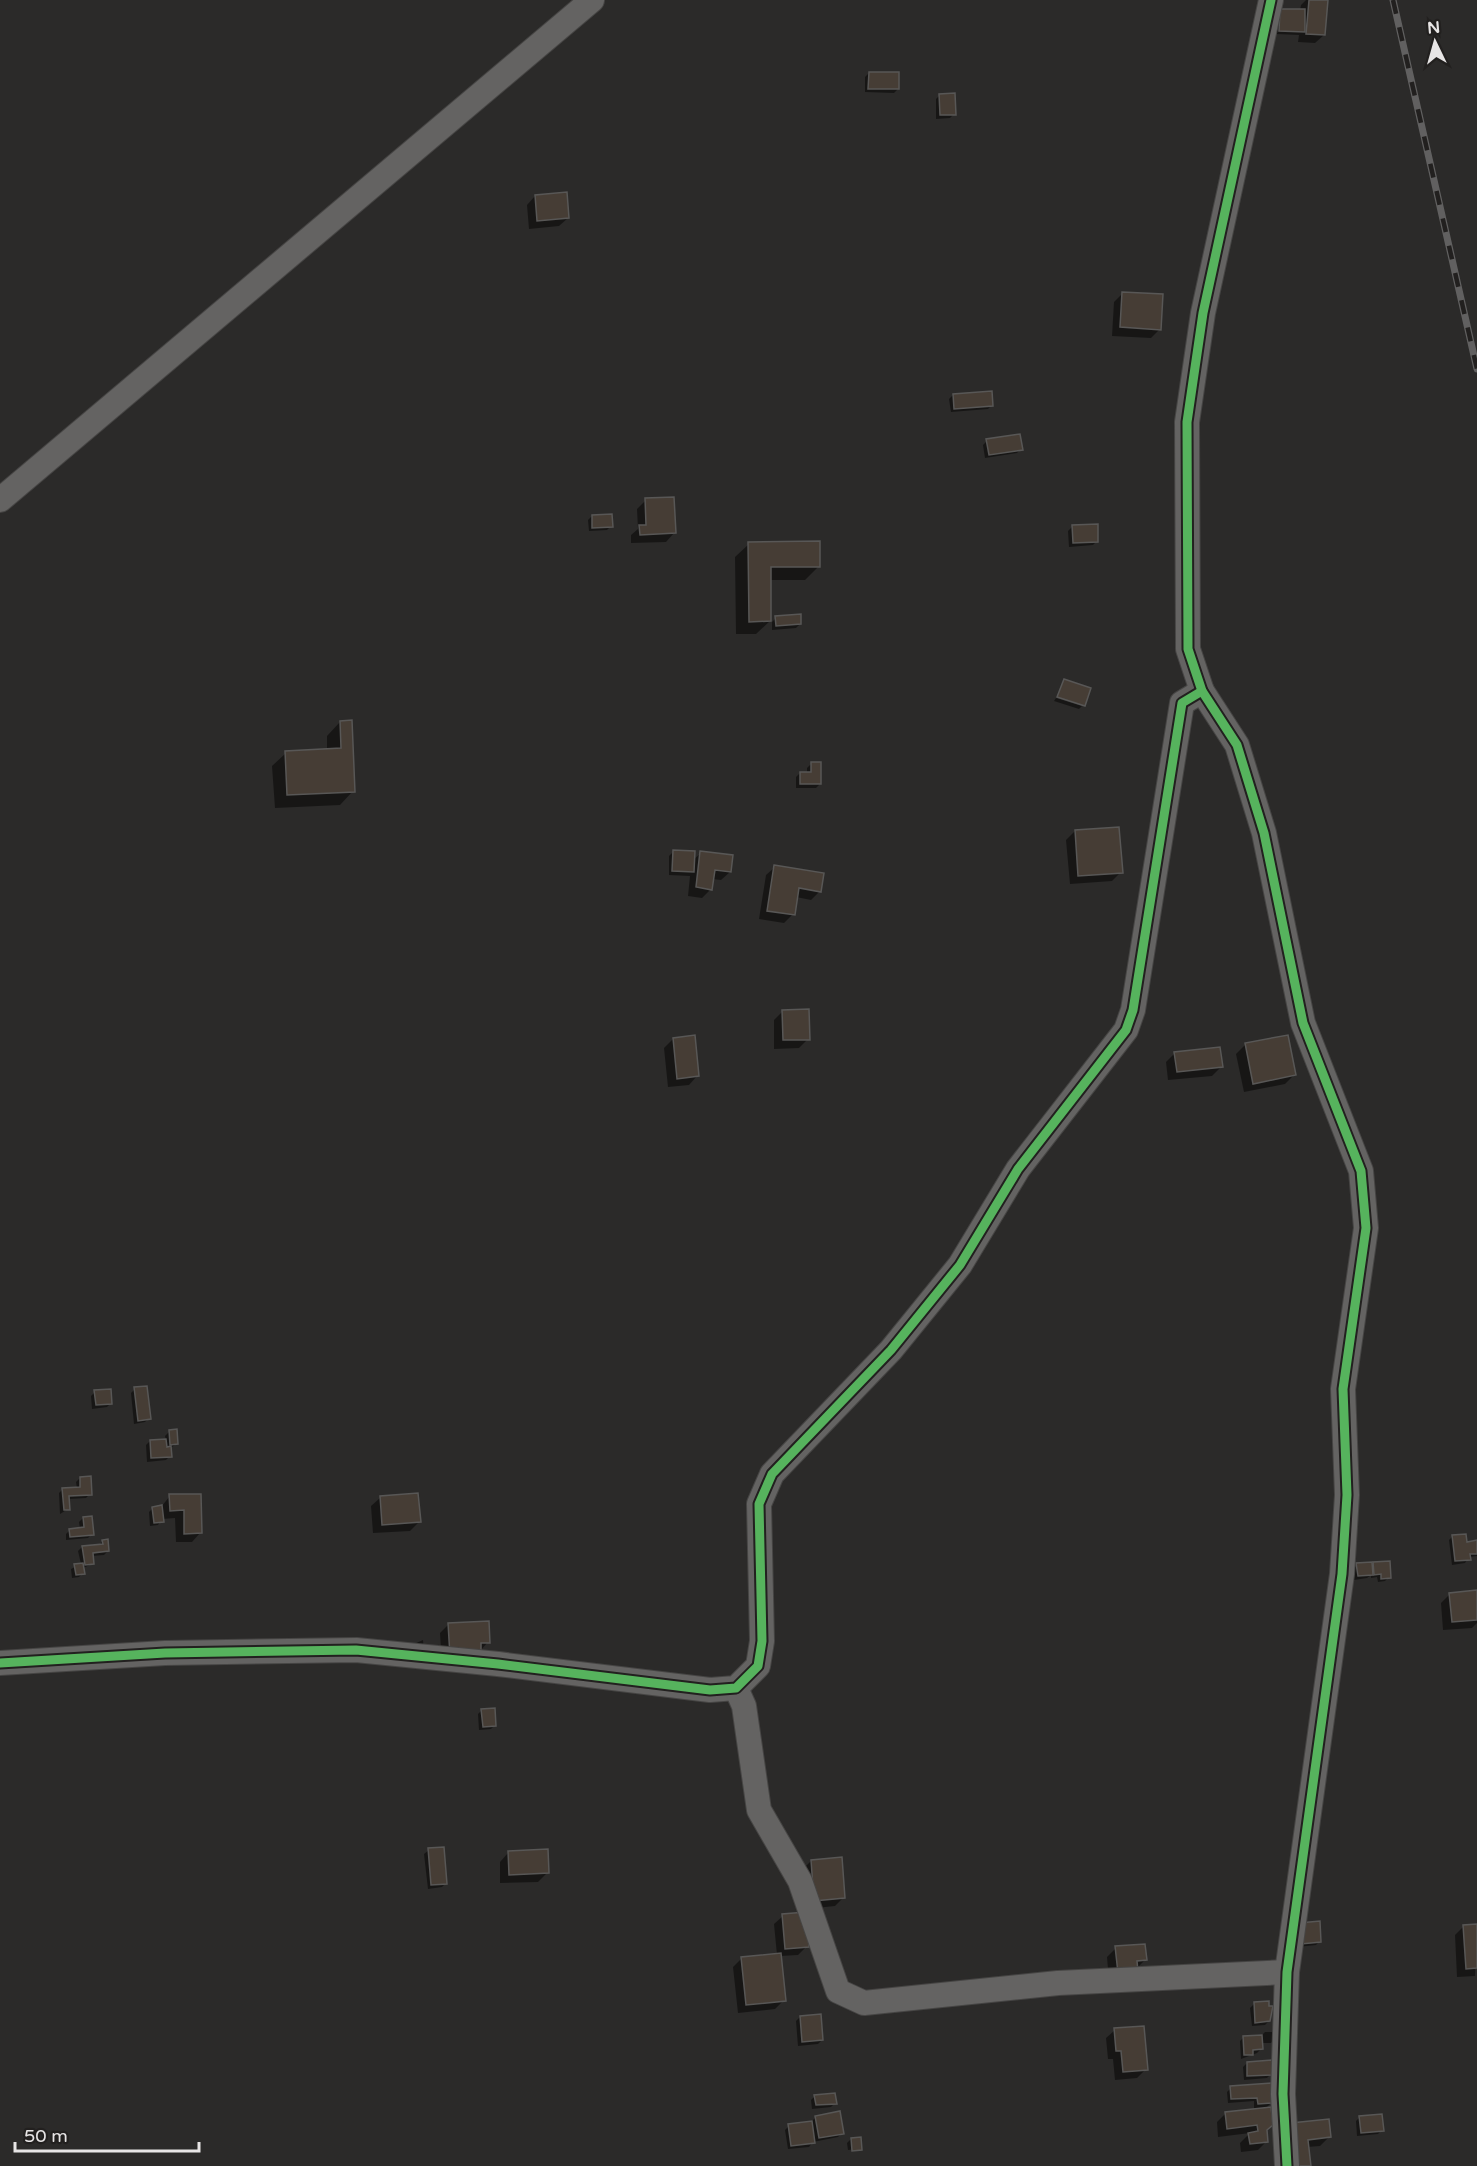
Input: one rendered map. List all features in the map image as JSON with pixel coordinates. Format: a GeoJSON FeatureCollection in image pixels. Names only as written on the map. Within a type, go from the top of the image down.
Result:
{"type":"FeatureCollection","features":[{"type":"Feature","properties":{"kind":"street"},"geometry":{"type":"LineString","coordinates":[[0,500],[592,0]]}},
{"type":"Feature","properties":{"kind":"street"},"geometry":{"type":"LineString","coordinates":[[1271,0],[1203,313],[1186,422],[1188,649],[1202,691],[1237,745],[1264,833],[1303,1023],[1361,1171],[1366,1228],[1343,1389],[1347,1495],[1342,1574],[1287,1972],[1283,2094],[1287,2166]]}},
{"type":"Feature","properties":{"kind":"street"},"geometry":{"type":"LineString","coordinates":[[0,1663],[165,1653],[356,1650],[498,1664],[710,1690],[736,1688],[758,1666],[762,1641],[759,1504],[772,1474],[891,1350],[960,1265],[1018,1168],[1126,1030],[1133,1010],[1182,703],[1202,691]]}},
{"type":"Feature","properties":{"kind":"street"},"geometry":{"type":"LineString","coordinates":[[736,1688],[744,1706],[759,1810],[800,1881],[838,1991],[864,2003],[1058,1983],[1287,1972]]}},
{"type":"Feature","properties":{"kind":"building"},"geometry":{"type":"Polygon","coordinates":[[[1309,0],[1328,0],[1325,35],[1306,34],[1309,0]]]}},
{"type":"Feature","properties":{"kind":"building"},"geometry":{"type":"Polygon","coordinates":[[[1280,9],[1305,9],[1305,32],[1279,31],[1280,9]]]}},
{"type":"Feature","properties":{"kind":"building"},"geometry":{"type":"Polygon","coordinates":[[[869,72],[899,72],[899,89],[868,89],[869,72]]]}},
{"type":"Feature","properties":{"kind":"building"},"geometry":{"type":"Polygon","coordinates":[[[955,93],[956,115],[940,115],[939,94],[955,93]]]}},
{"type":"Feature","properties":{"kind":"building"},"geometry":{"type":"Polygon","coordinates":[[[567,192],[569,218],[537,221],[535,195],[567,192]]]}},
{"type":"Feature","properties":{"kind":"building"},"geometry":{"type":"Polygon","coordinates":[[[1122,292],[1163,294],[1161,330],[1120,327],[1122,292]]]}},
{"type":"Feature","properties":{"kind":"building"},"geometry":{"type":"Polygon","coordinates":[[[992,391],[993,406],[954,409],[953,394],[992,391]]]}},
{"type":"Feature","properties":{"kind":"building"},"geometry":{"type":"Polygon","coordinates":[[[1020,434],[1023,450],[989,455],[986,439],[1020,434]]]}},
{"type":"Feature","properties":{"kind":"building"},"geometry":{"type":"Polygon","coordinates":[[[674,497],[676,533],[640,535],[639,525],[646,525],[645,498],[674,497]]]}},
{"type":"Feature","properties":{"kind":"building"},"geometry":{"type":"Polygon","coordinates":[[[612,514],[613,527],[592,528],[592,515],[612,514]]]}},
{"type":"Feature","properties":{"kind":"building"},"geometry":{"type":"Polygon","coordinates":[[[1098,524],[1098,542],[1073,543],[1072,525],[1098,524]]]}},
{"type":"Feature","properties":{"kind":"building"},"geometry":{"type":"Polygon","coordinates":[[[820,541],[820,567],[771,567],[771,621],[749,622],[748,542],[820,541]]]}},
{"type":"Feature","properties":{"kind":"building"},"geometry":{"type":"Polygon","coordinates":[[[801,614],[801,624],[776,626],[775,616],[801,614]]]}},
{"type":"Feature","properties":{"kind":"building"},"geometry":{"type":"Polygon","coordinates":[[[1064,679],[1091,688],[1085,706],[1057,697],[1064,679]]]}},
{"type":"Feature","properties":{"kind":"building"},"geometry":{"type":"Polygon","coordinates":[[[352,720],[355,792],[287,795],[285,751],[341,748],[340,721],[352,720]]]}},
{"type":"Feature","properties":{"kind":"building"},"geometry":{"type":"Polygon","coordinates":[[[811,762],[821,762],[821,784],[800,784],[800,772],[811,772],[811,762]]]}},
{"type":"Feature","properties":{"kind":"building"},"geometry":{"type":"Polygon","coordinates":[[[1119,827],[1123,873],[1078,876],[1075,830],[1119,827]]]}},
{"type":"Feature","properties":{"kind":"building"},"geometry":{"type":"Polygon","coordinates":[[[673,850],[695,851],[694,872],[672,871],[673,850]]]}},
{"type":"Feature","properties":{"kind":"building"},"geometry":{"type":"Polygon","coordinates":[[[700,851],[733,855],[731,872],[715,870],[712,890],[696,887],[700,851]]]}},
{"type":"Feature","properties":{"kind":"building"},"geometry":{"type":"Polygon","coordinates":[[[774,865],[824,873],[821,892],[799,888],[795,915],[767,911],[774,865]]]}},
{"type":"Feature","properties":{"kind":"building"},"geometry":{"type":"Polygon","coordinates":[[[809,1009],[810,1040],[783,1040],[782,1010],[809,1009]]]}},
{"type":"Feature","properties":{"kind":"building"},"geometry":{"type":"Polygon","coordinates":[[[695,1035],[699,1076],[677,1079],[673,1038],[695,1035]]]}},
{"type":"Feature","properties":{"kind":"building"},"geometry":{"type":"Polygon","coordinates":[[[1288,1035],[1296,1075],[1253,1084],[1245,1043],[1288,1035]]]}},
{"type":"Feature","properties":{"kind":"building"},"geometry":{"type":"Polygon","coordinates":[[[1220,1047],[1223,1067],[1177,1072],[1174,1052],[1220,1047]]]}},
{"type":"Feature","properties":{"kind":"building"},"geometry":{"type":"Polygon","coordinates":[[[147,1386],[151,1419],[138,1421],[134,1387],[147,1386]]]}},
{"type":"Feature","properties":{"kind":"building"},"geometry":{"type":"Polygon","coordinates":[[[111,1389],[112,1404],[96,1405],[94,1390],[111,1389]]]}},
{"type":"Feature","properties":{"kind":"building"},"geometry":{"type":"Polygon","coordinates":[[[177,1429],[178,1444],[170,1445],[169,1430],[177,1429]]]}},
{"type":"Feature","properties":{"kind":"building"},"geometry":{"type":"Polygon","coordinates":[[[166,1439],[167,1447],[171,1446],[172,1457],[151,1458],[150,1440],[166,1439]]]}},
{"type":"Feature","properties":{"kind":"building"},"geometry":{"type":"Polygon","coordinates":[[[91,1476],[92,1495],[69,1496],[70,1510],[64,1510],[62,1488],[80,1487],[80,1477],[91,1476]]]}},
{"type":"Feature","properties":{"kind":"building"},"geometry":{"type":"Polygon","coordinates":[[[418,1493],[421,1522],[382,1525],[380,1496],[418,1493]]]}},
{"type":"Feature","properties":{"kind":"building"},"geometry":{"type":"Polygon","coordinates":[[[169,1494],[201,1494],[202,1533],[184,1534],[184,1510],[170,1511],[169,1494]]]}},
{"type":"Feature","properties":{"kind":"building"},"geometry":{"type":"Polygon","coordinates":[[[162,1505],[164,1522],[154,1523],[152,1507],[162,1505]]]}},
{"type":"Feature","properties":{"kind":"building"},"geometry":{"type":"Polygon","coordinates":[[[92,1516],[94,1535],[70,1537],[69,1529],[84,1527],[83,1517],[92,1516]]]}},
{"type":"Feature","properties":{"kind":"building"},"geometry":{"type":"Polygon","coordinates":[[[1466,1534],[1467,1542],[1477,1540],[1477,1554],[1470,1554],[1471,1560],[1455,1561],[1452,1535],[1466,1534]]]}},
{"type":"Feature","properties":{"kind":"building"},"geometry":{"type":"Polygon","coordinates":[[[108,1539],[109,1551],[93,1553],[94,1564],[85,1565],[82,1546],[103,1544],[102,1540],[108,1539]]]}},
{"type":"Feature","properties":{"kind":"building"},"geometry":{"type":"Polygon","coordinates":[[[1390,1561],[1391,1578],[1381,1579],[1381,1574],[1374,1575],[1373,1562],[1390,1561]]]}},
{"type":"Feature","properties":{"kind":"building"},"geometry":{"type":"Polygon","coordinates":[[[1372,1562],[1373,1575],[1358,1576],[1356,1563],[1372,1562]]]}},
{"type":"Feature","properties":{"kind":"building"},"geometry":{"type":"Polygon","coordinates":[[[83,1563],[85,1574],[76,1575],[74,1564],[83,1563]]]}},
{"type":"Feature","properties":{"kind":"building"},"geometry":{"type":"Polygon","coordinates":[[[1477,1590],[1477,1620],[1452,1622],[1449,1593],[1477,1590]]]}},
{"type":"Feature","properties":{"kind":"building"},"geometry":{"type":"Polygon","coordinates":[[[489,1621],[490,1643],[481,1643],[481,1655],[450,1656],[448,1623],[489,1621]]]}},
{"type":"Feature","properties":{"kind":"building"},"geometry":{"type":"Polygon","coordinates":[[[495,1708],[496,1726],[483,1727],[481,1709],[495,1708]]]}},
{"type":"Feature","properties":{"kind":"building"},"geometry":{"type":"Polygon","coordinates":[[[444,1847],[447,1884],[431,1885],[428,1848],[444,1847]]]}},
{"type":"Feature","properties":{"kind":"building"},"geometry":{"type":"Polygon","coordinates":[[[548,1849],[549,1873],[509,1875],[508,1851],[548,1849]]]}},
{"type":"Feature","properties":{"kind":"building"},"geometry":{"type":"Polygon","coordinates":[[[842,1857],[845,1898],[814,1901],[811,1860],[842,1857]]]}},
{"type":"Feature","properties":{"kind":"building"},"geometry":{"type":"Polygon","coordinates":[[[806,1912],[809,1947],[785,1949],[782,1914],[806,1912]]]}},
{"type":"Feature","properties":{"kind":"building"},"geometry":{"type":"Polygon","coordinates":[[[1320,1921],[1321,1942],[1301,1944],[1299,1923],[1320,1921]]]}},
{"type":"Feature","properties":{"kind":"building"},"geometry":{"type":"Polygon","coordinates":[[[1477,1924],[1477,1968],[1466,1969],[1463,1925],[1477,1924]]]}},
{"type":"Feature","properties":{"kind":"building"},"geometry":{"type":"Polygon","coordinates":[[[1145,1944],[1147,1960],[1137,1961],[1138,1971],[1118,1973],[1115,1946],[1145,1944]]]}},
{"type":"Feature","properties":{"kind":"building"},"geometry":{"type":"Polygon","coordinates":[[[781,1953],[786,2001],[746,2005],[741,1957],[781,1953]]]}},
{"type":"Feature","properties":{"kind":"building"},"geometry":{"type":"Polygon","coordinates":[[[1269,2001],[1269,2006],[1273,2006],[1270,2021],[1255,2023],[1254,2002],[1269,2001]]]}},
{"type":"Feature","properties":{"kind":"building"},"geometry":{"type":"Polygon","coordinates":[[[821,2014],[823,2040],[802,2042],[800,2016],[821,2014]]]}},
{"type":"Feature","properties":{"kind":"building"},"geometry":{"type":"Polygon","coordinates":[[[1144,2026],[1148,2070],[1123,2072],[1121,2051],[1116,2051],[1114,2028],[1144,2026]]]}},
{"type":"Feature","properties":{"kind":"building"},"geometry":{"type":"Polygon","coordinates":[[[1262,2035],[1263,2049],[1253,2050],[1253,2055],[1244,2055],[1243,2036],[1262,2035]]]}},
{"type":"Feature","properties":{"kind":"building"},"geometry":{"type":"Polygon","coordinates":[[[1272,2060],[1273,2075],[1247,2076],[1247,2062],[1272,2060]]]}},
{"type":"Feature","properties":{"kind":"building"},"geometry":{"type":"Polygon","coordinates":[[[1272,2083],[1273,2103],[1258,2104],[1257,2098],[1231,2099],[1230,2086],[1272,2083]]]}},
{"type":"Feature","properties":{"kind":"building"},"geometry":{"type":"Polygon","coordinates":[[[835,2093],[837,2104],[816,2105],[814,2095],[835,2093]]]}},
{"type":"Feature","properties":{"kind":"building"},"geometry":{"type":"Polygon","coordinates":[[[1271,2107],[1273,2125],[1267,2130],[1268,2142],[1250,2144],[1248,2133],[1258,2131],[1257,2125],[1227,2129],[1225,2112],[1271,2107]]]}},
{"type":"Feature","properties":{"kind":"building"},"geometry":{"type":"Polygon","coordinates":[[[840,2111],[844,2134],[819,2138],[815,2116],[840,2111]]]}},
{"type":"Feature","properties":{"kind":"building"},"geometry":{"type":"Polygon","coordinates":[[[1382,2114],[1384,2131],[1361,2133],[1359,2116],[1382,2114]]]}},
{"type":"Feature","properties":{"kind":"building"},"geometry":{"type":"Polygon","coordinates":[[[1329,2119],[1331,2137],[1308,2140],[1311,2166],[1295,2166],[1291,2123],[1329,2119]]]}},
{"type":"Feature","properties":{"kind":"building"},"geometry":{"type":"Polygon","coordinates":[[[812,2121],[815,2143],[791,2146],[788,2124],[812,2121]]]}},
{"type":"Feature","properties":{"kind":"building"},"geometry":{"type":"Polygon","coordinates":[[[861,2137],[862,2150],[852,2151],[851,2138],[861,2137]]]}},
{"type":"Feature","properties":{"kind":"railway"},"geometry":{"type":"LineString","coordinates":[[1393,0],[1477,369]]}},
{"type":"Feature","properties":{"kind":"cycle path"},"geometry":{"type":"LineString","coordinates":[[1271,0],[1203,313],[1187,422],[1188,649],[1202,691],[1237,745],[1264,833],[1303,1023],[1361,1171],[1366,1228],[1343,1389],[1347,1495],[1342,1574],[1287,1972],[1283,2094],[1287,2166]]}},
{"type":"Feature","properties":{"kind":"cycle path"},"geometry":{"type":"LineString","coordinates":[[0,1663],[165,1653],[356,1650],[498,1664],[710,1690],[736,1688],[758,1666],[762,1641],[759,1504],[772,1474],[891,1350],[960,1265],[1018,1169],[1126,1030],[1133,1010],[1182,703],[1202,691]]}}]}
